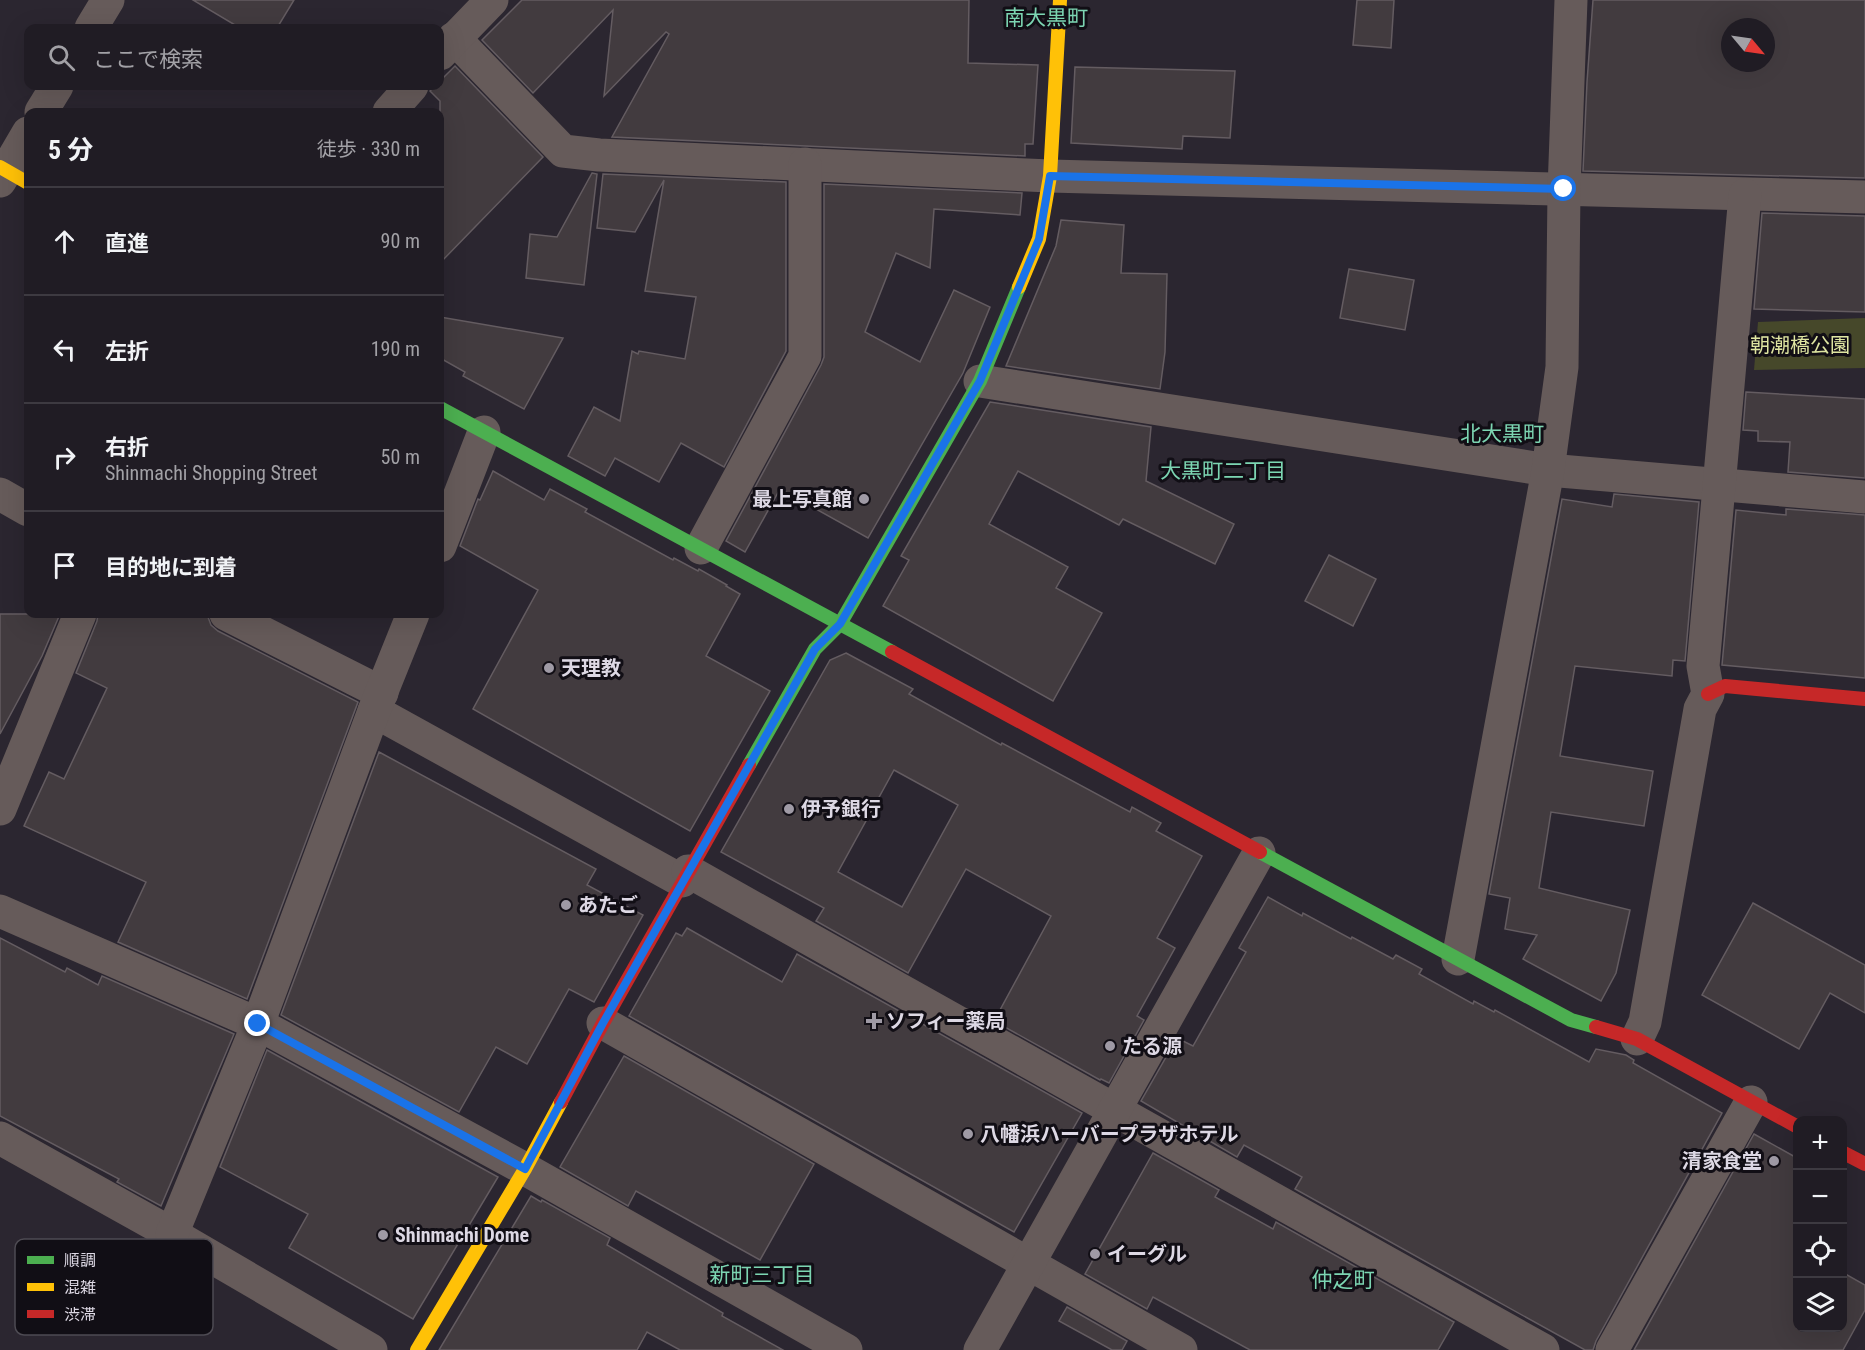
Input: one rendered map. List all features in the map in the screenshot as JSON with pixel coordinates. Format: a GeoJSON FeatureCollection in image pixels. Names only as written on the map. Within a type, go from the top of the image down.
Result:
{"type":"FeatureCollection","features":[{"type":"Feature","properties":{"kind":"street"},"geometry":{"type":"LineString","coordinates":[[93,24],[108,0]]}},
{"type":"Feature","properties":{"kind":"street"},"geometry":{"type":"LineString","coordinates":[[492,0],[447,46],[564,151],[599,155],[1050,176],[1865,197]]}},
{"type":"Feature","properties":{"kind":"street"},"geometry":{"type":"LineString","coordinates":[[417,1350],[525,1169],[603,1023],[815,649],[840,624],[980,381],[1039,239],[1050,176],[1060,0]]}},
{"type":"Feature","properties":{"kind":"street"},"geometry":{"type":"LineString","coordinates":[[1458,959],[1548,470],[1562,367],[1564,189],[1571,0]]}},
{"type":"Feature","properties":{"kind":"street"},"geometry":{"type":"LineString","coordinates":[[43,108],[55,90]]}},
{"type":"Feature","properties":{"kind":"street"},"geometry":{"type":"LineString","coordinates":[[393,108],[408,90]]}},
{"type":"Feature","properties":{"kind":"street"},"geometry":{"type":"LineString","coordinates":[[9,176],[24,142]]}},
{"type":"Feature","properties":{"kind":"street"},"geometry":{"type":"LineString","coordinates":[[701,548],[805,356],[805,164]]}},
{"type":"Feature","properties":{"kind":"street"},"geometry":{"type":"LineString","coordinates":[[1637,1039],[1645,1022],[1700,709],[1708,694],[1703,666],[1745,195]]}},
{"type":"Feature","properties":{"kind":"street"},"geometry":{"type":"LineString","coordinates":[[980,381],[1548,470],[1865,497]]}},
{"type":"Feature","properties":{"kind":"street"},"geometry":{"type":"LineString","coordinates":[[444,410],[1571,1020],[1637,1039],[1793,1125]]}},
{"type":"Feature","properties":{"kind":"street"},"geometry":{"type":"LineString","coordinates":[[444,536],[484,432]]}},
{"type":"Feature","properties":{"kind":"street"},"geometry":{"type":"LineString","coordinates":[[0,494],[24,508]]}},
{"type":"Feature","properties":{"kind":"street"},"geometry":{"type":"LineString","coordinates":[[0,809],[78,618]]}},
{"type":"Feature","properties":{"kind":"street"},"geometry":{"type":"LineString","coordinates":[[233,618],[685,876],[1114,1109],[1543,1350]]}},
{"type":"Feature","properties":{"kind":"street"},"geometry":{"type":"LineString","coordinates":[[172,1234],[258,1024],[411,618]]}},
{"type":"Feature","properties":{"kind":"street"},"geometry":{"type":"LineString","coordinates":[[1708,694],[1725,687],[1865,699]]}},
{"type":"Feature","properties":{"kind":"street"},"geometry":{"type":"LineString","coordinates":[[980,1350],[1259,853]]}},
{"type":"Feature","properties":{"kind":"street"},"geometry":{"type":"LineString","coordinates":[[0,911],[258,1024],[525,1169],[846,1350]]}},
{"type":"Feature","properties":{"kind":"street"},"geometry":{"type":"LineString","coordinates":[[603,1023],[1181,1350]]}},
{"type":"Feature","properties":{"kind":"street"},"geometry":{"type":"LineString","coordinates":[[1612,1350],[1751,1102]]}},
{"type":"Feature","properties":{"kind":"street"},"geometry":{"type":"LineString","coordinates":[[0,1138],[181,1239]]}},
{"type":"Feature","properties":{"kind":"street"},"geometry":{"type":"LineString","coordinates":[[1847,1155],[1865,1164]]}},
{"type":"Feature","properties":{"kind":"street"},"geometry":{"type":"LineString","coordinates":[[213,1258],[371,1350]]}},
{"type":"Feature","properties":{"kind":"green space","name":"朝潮橋公園"},"geometry":{"type":"Polygon","coordinates":[[[1865,318],[1865,368],[1754,370],[1758,322],[1865,318]]]}},
{"type":"Feature","properties":{"kind":"building"},"geometry":{"type":"Polygon","coordinates":[[[193,0],[294,0],[279,24],[233,24],[193,0]]]}},
{"type":"Feature","properties":{"kind":"building"},"geometry":{"type":"Polygon","coordinates":[[[522,0],[969,0],[968,63],[1038,65],[1033,144],[1025,144],[1025,156],[612,137],[669,34],[666,32],[604,96],[613,10],[533,93],[482,40],[522,0]]]}},
{"type":"Feature","properties":{"kind":"building"},"geometry":{"type":"Polygon","coordinates":[[[1357,0],[1394,0],[1391,48],[1353,45],[1357,0]]]}},
{"type":"Feature","properties":{"kind":"building"},"geometry":{"type":"Polygon","coordinates":[[[1593,0],[1865,0],[1865,178],[1583,171],[1593,0]]]}},
{"type":"Feature","properties":{"kind":"building"},"geometry":{"type":"Polygon","coordinates":[[[455,66],[543,157],[444,259],[444,108],[440,108],[440,101],[430,91],[444,90],[444,77],[455,66]]]}},
{"type":"Feature","properties":{"kind":"building"},"geometry":{"type":"Polygon","coordinates":[[[1075,67],[1235,71],[1230,138],[1183,136],[1182,149],[1071,143],[1075,67]]]}},
{"type":"Feature","properties":{"kind":"building"},"geometry":{"type":"Polygon","coordinates":[[[592,173],[597,174],[584,285],[526,278],[530,234],[557,237],[592,173]]]}},
{"type":"Feature","properties":{"kind":"building"},"geometry":{"type":"Polygon","coordinates":[[[603,174],[786,182],[786,351],[724,467],[681,443],[659,482],[615,458],[605,476],[568,456],[594,407],[620,421],[632,351],[638,354],[639,351],[685,359],[696,297],[645,291],[664,180],[635,232],[597,228],[603,174]]]}},
{"type":"Feature","properties":{"kind":"building"},"geometry":{"type":"Polygon","coordinates":[[[824,184],[1022,193],[1020,215],[934,209],[930,268],[896,253],[865,332],[920,362],[954,290],[990,307],[963,373],[868,538],[780,489],[745,552],[726,541],[824,357],[824,184]]]}},
{"type":"Feature","properties":{"kind":"building"},"geometry":{"type":"Polygon","coordinates":[[[1762,213],[1865,216],[1865,312],[1754,309],[1762,213]]]}},
{"type":"Feature","properties":{"kind":"building"},"geometry":{"type":"Polygon","coordinates":[[[1061,220],[1124,225],[1121,273],[1167,274],[1165,352],[1160,389],[1006,366],[1056,246],[1061,220]]]}},
{"type":"Feature","properties":{"kind":"building"},"geometry":{"type":"Polygon","coordinates":[[[1349,269],[1414,280],[1405,330],[1340,318],[1349,269]]]}},
{"type":"Feature","properties":{"kind":"building"},"geometry":{"type":"Polygon","coordinates":[[[444,318],[563,338],[524,409],[463,376],[465,372],[444,360],[444,318]]]}},
{"type":"Feature","properties":{"kind":"building"},"geometry":{"type":"Polygon","coordinates":[[[1746,392],[1865,399],[1865,478],[1788,472],[1790,442],[1758,441],[1758,431],[1743,430],[1746,392]]]}},
{"type":"Feature","properties":{"kind":"building"},"geometry":{"type":"Polygon","coordinates":[[[990,402],[1151,427],[1146,481],[1234,524],[1215,564],[1123,519],[1119,525],[1018,471],[989,524],[1068,567],[1056,588],[1102,613],[1053,701],[883,606],[909,560],[901,556],[990,402]]]}},
{"type":"Feature","properties":{"kind":"building"},"geometry":{"type":"Polygon","coordinates":[[[493,471],[544,500],[550,489],[587,509],[585,512],[673,560],[674,558],[698,571],[699,569],[740,594],[706,656],[770,691],[690,831],[473,709],[538,590],[460,546],[478,499],[480,500],[493,471]]]}},
{"type":"Feature","properties":{"kind":"building"},"geometry":{"type":"Polygon","coordinates":[[[1614,494],[1699,502],[1685,661],[1673,660],[1672,676],[1575,666],[1560,756],[1653,771],[1644,826],[1551,812],[1539,888],[1630,910],[1616,973],[1601,1001],[1523,959],[1537,935],[1505,929],[1510,898],[1489,894],[1562,499],[1612,507],[1614,494]]]}},
{"type":"Feature","properties":{"kind":"building"},"geometry":{"type":"Polygon","coordinates":[[[1786,509],[1865,515],[1865,678],[1722,665],[1736,510],[1786,515],[1786,509]]]}},
{"type":"Feature","properties":{"kind":"building"},"geometry":{"type":"Polygon","coordinates":[[[1329,555],[1376,579],[1353,626],[1305,601],[1329,555]]]}},
{"type":"Feature","properties":{"kind":"building"},"geometry":{"type":"Polygon","coordinates":[[[0,614],[24,614],[24,618],[58,618],[42,656],[0,734],[0,614]]]}},
{"type":"Feature","properties":{"kind":"building"},"geometry":{"type":"Polygon","coordinates":[[[97,618],[208,618],[211,625],[218,631],[358,702],[247,999],[118,942],[146,882],[24,826],[49,772],[64,779],[107,688],[76,673],[97,618]]]}},
{"type":"Feature","properties":{"kind":"building"},"geometry":{"type":"Polygon","coordinates":[[[846,653],[913,689],[909,694],[1001,745],[1002,743],[1130,812],[1132,807],[1161,823],[1156,831],[1202,856],[1157,938],[1175,948],[1137,1016],[1144,1020],[1109,1083],[994,1021],[1051,916],[966,869],[908,973],[816,921],[824,908],[721,852],[830,660],[846,653]],[[894,770],[838,872],[902,907],[958,805],[894,770]]]}},
{"type":"Feature","properties":{"kind":"building"},"geometry":{"type":"Polygon","coordinates":[[[379,752],[596,869],[587,885],[643,915],[594,1002],[569,989],[527,1064],[496,1047],[459,1112],[281,1015],[379,752]]]}},
{"type":"Feature","properties":{"kind":"building"},"geometry":{"type":"Polygon","coordinates":[[[1268,897],[1302,916],[1303,913],[1393,959],[1396,955],[1422,969],[1419,974],[1473,1004],[1474,1001],[1494,1012],[1495,1010],[1589,1062],[1596,1049],[1626,1055],[1634,1060],[1633,1063],[1722,1113],[1593,1350],[1585,1350],[1295,1189],[1302,1177],[1244,1145],[1237,1157],[1141,1101],[1177,1038],[1193,1046],[1246,952],[1239,948],[1268,897]]]}},
{"type":"Feature","properties":{"kind":"building"},"geometry":{"type":"Polygon","coordinates":[[[1753,903],[1865,965],[1865,1013],[1830,993],[1799,1049],[1702,995],[1753,903]]]}},
{"type":"Feature","properties":{"kind":"building"},"geometry":{"type":"Polygon","coordinates":[[[687,928],[782,982],[797,954],[1082,1113],[1014,1232],[629,1016],[676,933],[682,936],[687,928]]]}},
{"type":"Feature","properties":{"kind":"building"},"geometry":{"type":"Polygon","coordinates":[[[0,938],[65,972],[67,968],[98,985],[102,976],[234,1034],[161,1206],[117,1182],[119,1179],[0,1116],[0,938]]]}},
{"type":"Feature","properties":{"kind":"building"},"geometry":{"type":"Polygon","coordinates":[[[267,1050],[498,1177],[413,1319],[289,1248],[308,1214],[220,1167],[267,1050]]]}},
{"type":"Feature","properties":{"kind":"building"},"geometry":{"type":"Polygon","coordinates":[[[624,1056],[814,1164],[760,1260],[636,1191],[628,1206],[560,1167],[624,1056]]]}},
{"type":"Feature","properties":{"kind":"building"},"geometry":{"type":"Polygon","coordinates":[[[1754,1134],[1793,1156],[1793,1332],[1847,1332],[1847,1275],[1865,1285],[1865,1310],[1843,1350],[1634,1350],[1754,1134]]]}},
{"type":"Feature","properties":{"kind":"building"},"geometry":{"type":"Polygon","coordinates":[[[1153,1153],[1219,1190],[1215,1197],[1273,1229],[1276,1222],[1454,1322],[1438,1350],[1250,1350],[1153,1297],[1147,1309],[1085,1274],[1153,1153]]]}},
{"type":"Feature","properties":{"kind":"building"},"geometry":{"type":"Polygon","coordinates":[[[531,1196],[610,1238],[607,1245],[723,1313],[722,1316],[783,1350],[680,1350],[647,1332],[637,1350],[439,1350],[531,1196]]]}},
{"type":"Feature","properties":{"kind":"building"},"geometry":{"type":"Polygon","coordinates":[[[1067,1307],[1127,1341],[1122,1350],[1112,1350],[1059,1321],[1067,1307]]]}},
{"type":"Feature","properties":{"kind":"traffic: fast"},"geometry":{"type":"LineString","coordinates":[[749,765],[815,649],[840,624],[980,381],[1019,287]]}},
{"type":"Feature","properties":{"kind":"traffic: fast"},"geometry":{"type":"LineString","coordinates":[[444,410],[892,652]]}},
{"type":"Feature","properties":{"kind":"traffic: fast"},"geometry":{"type":"LineString","coordinates":[[1260,852],[1571,1020],[1596,1027]]}},
{"type":"Feature","properties":{"kind":"traffic: slow"},"geometry":{"type":"LineString","coordinates":[[1019,287],[1039,239],[1050,176],[1060,0]]}},
{"type":"Feature","properties":{"kind":"traffic: slow"},"geometry":{"type":"LineString","coordinates":[[0,167],[24,181]]}},
{"type":"Feature","properties":{"kind":"traffic: slow"},"geometry":{"type":"LineString","coordinates":[[417,1350],[525,1169],[561,1102]]}},
{"type":"Feature","properties":{"kind":"traffic: jam"},"geometry":{"type":"LineString","coordinates":[[892,652],[1260,852]]}},
{"type":"Feature","properties":{"kind":"traffic: jam"},"geometry":{"type":"LineString","coordinates":[[1708,694],[1725,686],[1865,699]]}},
{"type":"Feature","properties":{"kind":"traffic: jam"},"geometry":{"type":"LineString","coordinates":[[561,1102],[603,1023],[749,765]]}},
{"type":"Feature","properties":{"kind":"traffic: jam"},"geometry":{"type":"LineString","coordinates":[[1596,1027],[1637,1039],[1793,1124]]}},
{"type":"Feature","properties":{"kind":"traffic: jam"},"geometry":{"type":"LineString","coordinates":[[1847,1155],[1865,1164]]}},
{"type":"Feature","properties":{"kind":"place","name":"最上写真館"},"geometry":{"type":"Point","coordinates":[864,499]}},
{"type":"Feature","properties":{"kind":"place","name":"天理教"},"geometry":{"type":"Point","coordinates":[549,668]}},
{"type":"Feature","properties":{"kind":"place","name":"伊予銀行"},"geometry":{"type":"Point","coordinates":[789,809]}},
{"type":"Feature","properties":{"kind":"place","name":"あたご"},"geometry":{"type":"Point","coordinates":[566,905]}},
{"type":"Feature","properties":{"kind":"place","name":"ソフィー薬局"},"geometry":{"type":"Point","coordinates":[874,1021]}},
{"type":"Feature","properties":{"kind":"place","name":"たる源"},"geometry":{"type":"Point","coordinates":[1110,1046]}},
{"type":"Feature","properties":{"kind":"place","name":"八幡浜ハーバープラザホテル"},"geometry":{"type":"Point","coordinates":[968,1134]}},
{"type":"Feature","properties":{"kind":"place","name":"清家食堂"},"geometry":{"type":"Point","coordinates":[1774,1161]}},
{"type":"Feature","properties":{"kind":"place","name":"Shinmachi Dome"},"geometry":{"type":"Point","coordinates":[383,1235]}},
{"type":"Feature","properties":{"kind":"place","name":"イーグル"},"geometry":{"type":"Point","coordinates":[1095,1254]}},
{"type":"Feature","properties":{"kind":"district","name":"南大黒町"},"geometry":{"type":"Point","coordinates":[1046,18]}},
{"type":"Feature","properties":{"kind":"district","name":"北大黒町"},"geometry":{"type":"Point","coordinates":[1502,434]}},
{"type":"Feature","properties":{"kind":"district","name":"大黒町二丁目"},"geometry":{"type":"Point","coordinates":[1223,471]}},
{"type":"Feature","properties":{"kind":"district","name":"新町三丁目"},"geometry":{"type":"Point","coordinates":[762,1275]}},
{"type":"Feature","properties":{"kind":"district","name":"仲之町"},"geometry":{"type":"Point","coordinates":[1343,1280]}},
{"type":"Feature","properties":{"kind":"route"},"geometry":{"type":"LineString","coordinates":[[258,1024],[525,1169],[603,1023],[815,649],[840,624],[980,381],[1039,239],[1050,176],[1564,189]]}}]}
